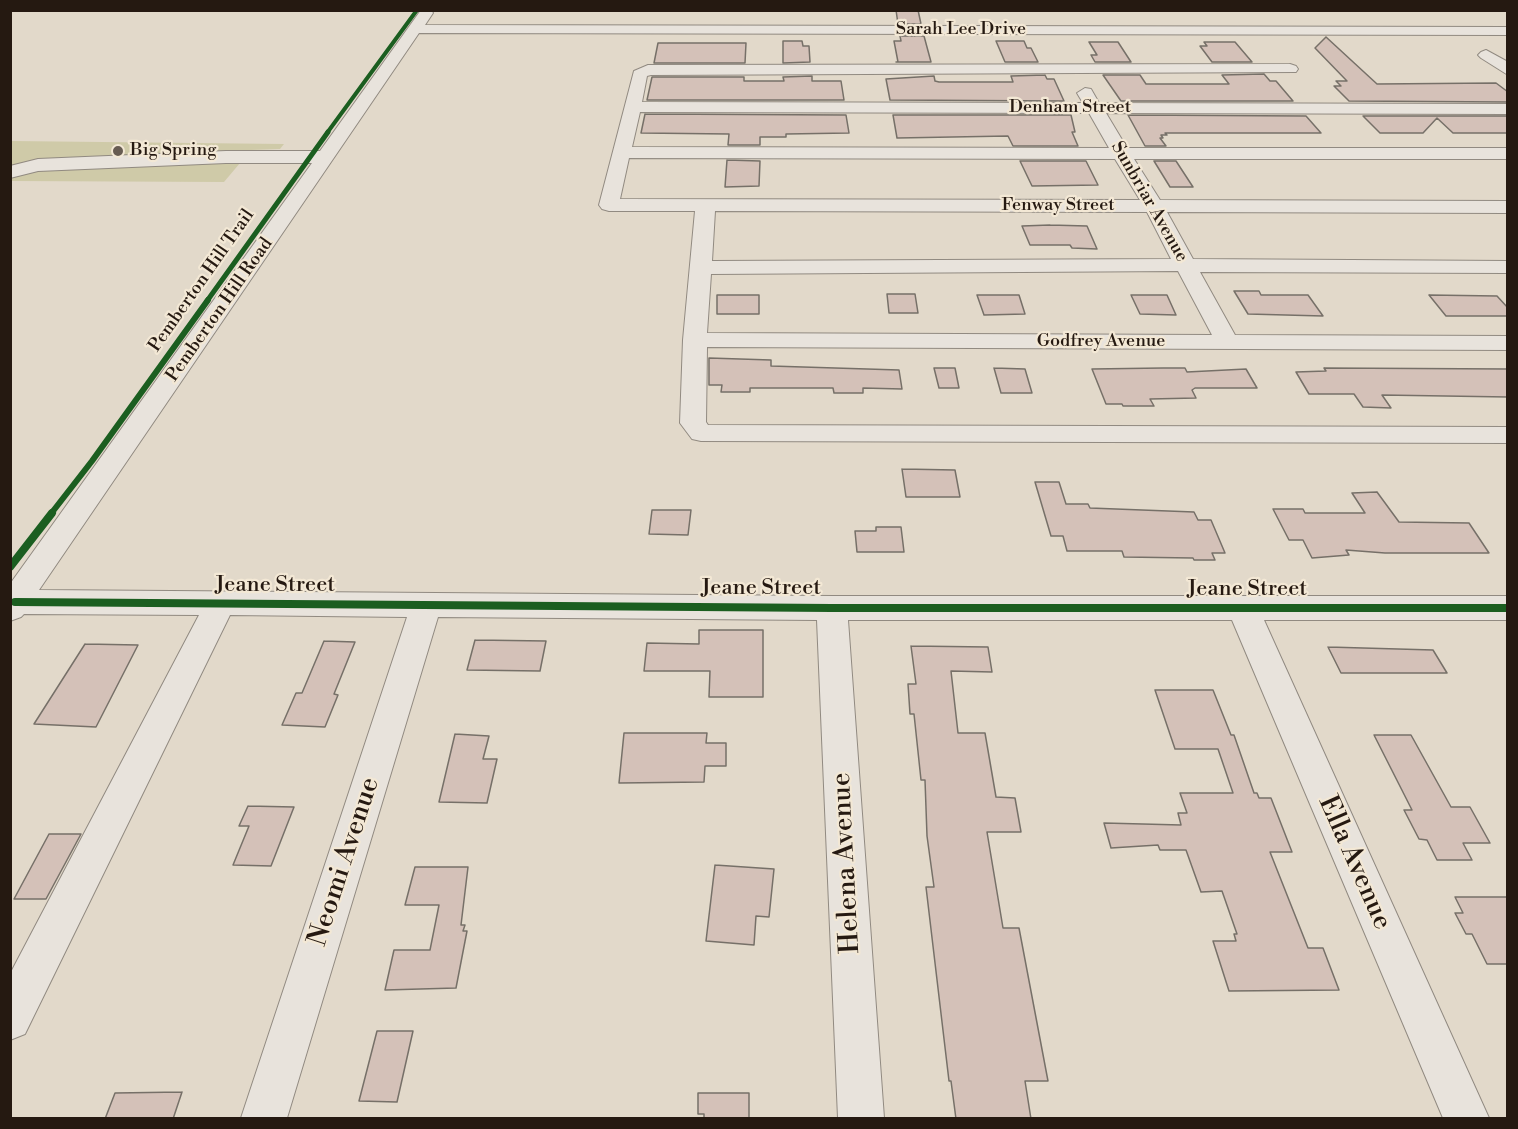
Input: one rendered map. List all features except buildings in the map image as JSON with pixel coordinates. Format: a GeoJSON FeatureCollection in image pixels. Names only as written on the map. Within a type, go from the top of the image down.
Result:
{"type":"FeatureCollection","features":[{"type":"Feature","properties":{"kind":"street","name":"Pemberton Hill Road"},"geometry":{"type":"LineString","coordinates":[[13,605],[428,10]]}},
{"type":"Feature","properties":{"kind":"street","name":"Sarah Lee Drive"},"geometry":{"type":"LineString","coordinates":[[415,29],[1508,31]]}},
{"type":"Feature","properties":{"kind":"street","name":"Sunbriar Avenue"},"geometry":{"type":"LineString","coordinates":[[1053,30],[1072,69],[1154,207],[1228,343]]}},
{"type":"Feature","properties":{"kind":"street"},"geometry":{"type":"LineString","coordinates":[[1275,54],[1328,109]]}},
{"type":"Feature","properties":{"kind":"street"},"geometry":{"type":"LineString","coordinates":[[1486,55],[1508,70]]}},
{"type":"Feature","properties":{"kind":"street"},"geometry":{"type":"LineString","coordinates":[[857,61],[865,108]]}},
{"type":"Feature","properties":{"kind":"street"},"geometry":{"type":"LineString","coordinates":[[1290,69],[1072,69],[857,61],[648,70],[640,74],[621,153],[1508,154]]}},
{"type":"Feature","properties":{"kind":"street","name":"Denham Street"},"geometry":{"type":"LineString","coordinates":[[632,107],[1508,109]]}},
{"type":"Feature","properties":{"kind":"street","name":"Fenway Street"},"geometry":{"type":"LineString","coordinates":[[621,153],[609,205],[1508,207]]}},
{"type":"Feature","properties":{"kind":"street"},"geometry":{"type":"LineString","coordinates":[[10,172],[50,164],[226,157],[326,157]]}},
{"type":"Feature","properties":{"kind":"street"},"geometry":{"type":"LineString","coordinates":[[705,205],[695,340],[693,423],[701,433],[1508,435]]}},
{"type":"Feature","properties":{"kind":"street"},"geometry":{"type":"LineString","coordinates":[[700,268],[1186,265],[1508,267]]}},
{"type":"Feature","properties":{"kind":"street","name":"Godfrey Avenue"},"geometry":{"type":"LineString","coordinates":[[695,340],[1508,343]]}},
{"type":"Feature","properties":{"kind":"street"},"geometry":{"type":"LineString","coordinates":[[10,1019],[220,603]]}},
{"type":"Feature","properties":{"kind":"street","name":"Jeane Street"},"geometry":{"type":"LineString","coordinates":[[13,605],[220,603],[832,608],[1508,608]]}},
{"type":"Feature","properties":{"kind":"street","name":"Neomi Avenue"},"geometry":{"type":"LineString","coordinates":[[264,1119],[426,605]]}},
{"type":"Feature","properties":{"kind":"street","name":"Helena Avenue"},"geometry":{"type":"LineString","coordinates":[[832,608],[861,1119]]}},
{"type":"Feature","properties":{"kind":"street","name":"Ella Avenue"},"geometry":{"type":"LineString","coordinates":[[1243,608],[1466,1119]]}},
{"type":"Feature","properties":{"kind":"shaded area"},"geometry":{"type":"Polygon","coordinates":[[[11,141],[284,144],[280,149],[251,150],[224,182],[11,181],[11,141]]]}},
{"type":"Feature","properties":{"kind":"cycle path","name":"Pemberton Hill Trail"},"geometry":{"type":"LineString","coordinates":[[10,567],[92,461],[417,10]]}},
{"type":"Feature","properties":{"kind":"cycle path"},"geometry":{"type":"LineString","coordinates":[[15,602],[832,608],[1508,608]]}},
{"type":"Feature","properties":{"kind":"place","name":"Big Spring"},"geometry":{"type":"Point","coordinates":[118,151]}}]}
